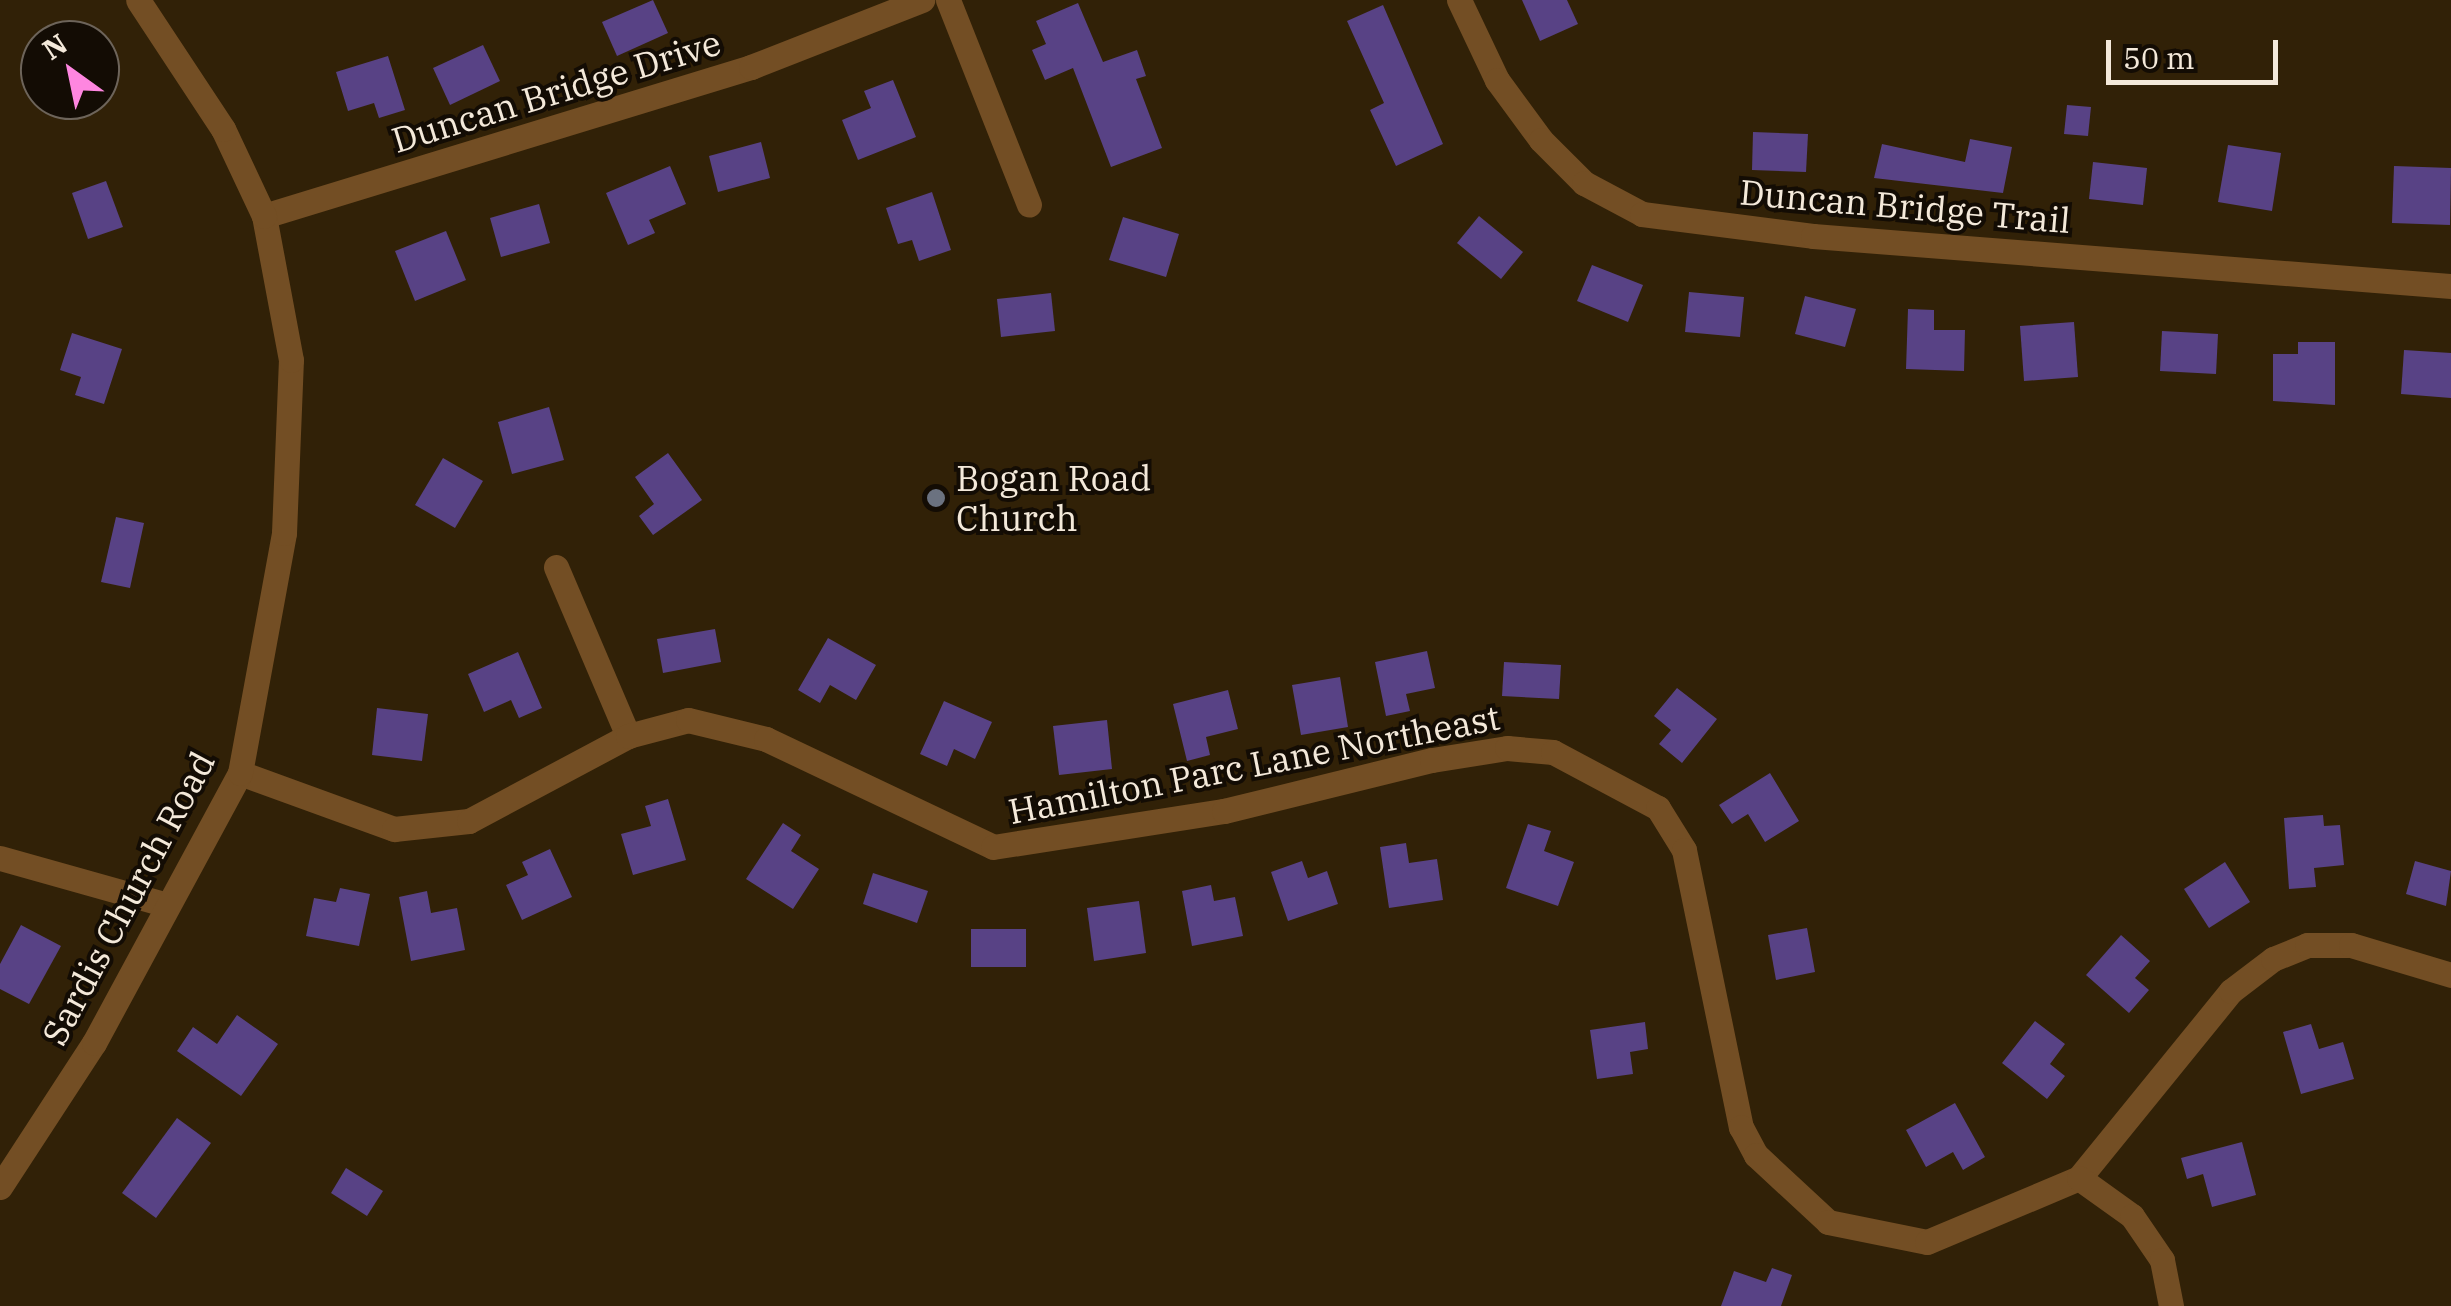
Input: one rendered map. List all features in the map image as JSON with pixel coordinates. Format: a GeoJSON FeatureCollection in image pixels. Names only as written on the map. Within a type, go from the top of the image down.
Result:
{"type":"FeatureCollection","features":[{"type":"Feature","properties":{"kind":"street","name":"Sardis Church Road"},"geometry":{"type":"LineString","coordinates":[[0,1187],[94,1043],[240,773],[284,533],[291,360],[264,216],[223,129],[138,0]]}},
{"type":"Feature","properties":{"kind":"street","name":"Duncan Bridge Drive"},"geometry":{"type":"LineString","coordinates":[[264,216],[751,67],[922,0]]}},
{"type":"Feature","properties":{"kind":"street"},"geometry":{"type":"LineString","coordinates":[[948,0],[1029,204]]}},
{"type":"Feature","properties":{"kind":"street","name":"Duncan Bridge Trail"},"geometry":{"type":"LineString","coordinates":[[1459,0],[1540,140],[1584,182],[1642,214],[1813,236],[2451,286]]}},
{"type":"Feature","properties":{"kind":"street"},"geometry":{"type":"LineString","coordinates":[[556,567],[628,736]]}},
{"type":"Feature","properties":{"kind":"street","name":"Hamilton Parc Lane Northeast"},"geometry":{"type":"LineString","coordinates":[[240,773],[394,829],[469,821],[628,736],[688,720],[766,739],[993,847],[1224,811],[1432,760],[1506,748],[1553,752],[1658,808],[1684,850],[1742,1128],[1756,1154],[1828,1222],[1927,1242],[2079,1178],[2231,991],[2273,959],[2307,945],[2351,945],[2451,975]]}},
{"type":"Feature","properties":{"kind":"street"},"geometry":{"type":"LineString","coordinates":[[0,858],[167,905]]}},
{"type":"Feature","properties":{"kind":"street"},"geometry":{"type":"LineString","coordinates":[[2079,1178],[2132,1216],[2162,1260],[2172,1306]]}},
{"type":"Feature","properties":{"kind":"building"},"geometry":{"type":"Polygon","coordinates":[[[653,0],[668,33],[617,56],[602,22],[653,0]]]}},
{"type":"Feature","properties":{"kind":"building"},"geometry":{"type":"Polygon","coordinates":[[[1522,0],[1567,0],[1578,24],[1540,41],[1522,0]]]}},
{"type":"Feature","properties":{"kind":"building"},"geometry":{"type":"Polygon","coordinates":[[[1078,3],[1103,62],[1137,50],[1146,76],[1136,79],[1162,148],[1111,167],[1073,68],[1045,80],[1032,50],[1046,44],[1036,21],[1078,3]]]}},
{"type":"Feature","properties":{"kind":"building"},"geometry":{"type":"Polygon","coordinates":[[[1383,5],[1443,144],[1396,166],[1370,110],[1384,103],[1347,21],[1383,5]]]}},
{"type":"Feature","properties":{"kind":"building"},"geometry":{"type":"Polygon","coordinates":[[[483,45],[500,81],[450,105],[433,68],[483,45]]]}},
{"type":"Feature","properties":{"kind":"building"},"geometry":{"type":"Polygon","coordinates":[[[388,56],[405,110],[379,118],[374,103],[348,111],[336,72],[388,56]]]}},
{"type":"Feature","properties":{"kind":"building"},"geometry":{"type":"Polygon","coordinates":[[[893,80],[916,137],[858,160],[842,120],[871,108],[864,91],[893,80]]]}},
{"type":"Feature","properties":{"kind":"building"},"geometry":{"type":"Polygon","coordinates":[[[2067,105],[2091,107],[2088,136],[2064,134],[2067,105]]]}},
{"type":"Feature","properties":{"kind":"building"},"geometry":{"type":"Polygon","coordinates":[[[1753,132],[1808,134],[1806,172],[1752,170],[1753,132]]]}},
{"type":"Feature","properties":{"kind":"building"},"geometry":{"type":"Polygon","coordinates":[[[1970,139],[2012,147],[2003,193],[1874,178],[1882,144],[1965,162],[1970,139]]]}},
{"type":"Feature","properties":{"kind":"building"},"geometry":{"type":"Polygon","coordinates":[[[761,142],[770,178],[718,192],[709,156],[761,142]]]}},
{"type":"Feature","properties":{"kind":"building"},"geometry":{"type":"Polygon","coordinates":[[[2228,145],[2281,153],[2272,211],[2218,202],[2228,145]]]}},
{"type":"Feature","properties":{"kind":"building"},"geometry":{"type":"Polygon","coordinates":[[[2093,162],[2147,168],[2143,205],[2089,199],[2093,162]]]}},
{"type":"Feature","properties":{"kind":"building"},"geometry":{"type":"Polygon","coordinates":[[[670,166],[686,204],[649,220],[655,233],[628,245],[606,193],[670,166]]]}},
{"type":"Feature","properties":{"kind":"building"},"geometry":{"type":"Polygon","coordinates":[[[2394,166],[2451,168],[2450,225],[2392,223],[2394,166]]]}},
{"type":"Feature","properties":{"kind":"building"},"geometry":{"type":"Polygon","coordinates":[[[106,181],[123,227],[88,239],[72,193],[106,181]]]}},
{"type":"Feature","properties":{"kind":"building"},"geometry":{"type":"Polygon","coordinates":[[[932,192],[951,250],[919,261],[912,240],[898,244],[886,208],[932,192]]]}},
{"type":"Feature","properties":{"kind":"building"},"geometry":{"type":"Polygon","coordinates":[[[539,204],[550,243],[501,257],[490,218],[539,204]]]}},
{"type":"Feature","properties":{"kind":"building"},"geometry":{"type":"Polygon","coordinates":[[[1479,216],[1523,252],[1501,279],[1457,243],[1479,216]]]}},
{"type":"Feature","properties":{"kind":"building"},"geometry":{"type":"Polygon","coordinates":[[[1123,217],[1179,234],[1166,277],[1109,260],[1123,217]]]}},
{"type":"Feature","properties":{"kind":"building"},"geometry":{"type":"Polygon","coordinates":[[[446,231],[466,280],[415,301],[395,251],[446,231]]]}},
{"type":"Feature","properties":{"kind":"building"},"geometry":{"type":"Polygon","coordinates":[[[1592,265],[1643,285],[1628,322],[1577,301],[1592,265]]]}},
{"type":"Feature","properties":{"kind":"building"},"geometry":{"type":"Polygon","coordinates":[[[1689,292],[1744,297],[1740,337],[1685,332],[1689,292]]]}},
{"type":"Feature","properties":{"kind":"building"},"geometry":{"type":"Polygon","coordinates":[[[1051,293],[1055,331],[1001,337],[997,299],[1051,293]]]}},
{"type":"Feature","properties":{"kind":"building"},"geometry":{"type":"Polygon","coordinates":[[[1805,296],[1856,309],[1845,347],[1795,334],[1805,296]]]}},
{"type":"Feature","properties":{"kind":"building"},"geometry":{"type":"Polygon","coordinates":[[[1908,309],[1934,310],[1934,330],[1965,330],[1964,371],[1906,369],[1908,309]]]}},
{"type":"Feature","properties":{"kind":"building"},"geometry":{"type":"Polygon","coordinates":[[[2074,322],[2078,377],[2024,381],[2020,326],[2074,322]]]}},
{"type":"Feature","properties":{"kind":"building"},"geometry":{"type":"Polygon","coordinates":[[[2162,331],[2218,334],[2216,374],[2160,371],[2162,331]]]}},
{"type":"Feature","properties":{"kind":"building"},"geometry":{"type":"Polygon","coordinates":[[[72,333],[122,349],[104,404],[75,395],[81,377],[60,370],[72,333]]]}},
{"type":"Feature","properties":{"kind":"building"},"geometry":{"type":"Polygon","coordinates":[[[2298,342],[2335,342],[2335,405],[2273,401],[2273,354],[2298,354],[2298,342]]]}},
{"type":"Feature","properties":{"kind":"building"},"geometry":{"type":"Polygon","coordinates":[[[2404,350],[2451,353],[2451,398],[2401,394],[2404,350]]]}},
{"type":"Feature","properties":{"kind":"building"},"geometry":{"type":"Polygon","coordinates":[[[549,407],[564,460],[512,474],[498,422],[549,407]]]}},
{"type":"Feature","properties":{"kind":"building"},"geometry":{"type":"Polygon","coordinates":[[[668,453],[702,500],[653,535],[639,516],[654,504],[635,477],[668,453]]]}},
{"type":"Feature","properties":{"kind":"building"},"geometry":{"type":"Polygon","coordinates":[[[443,458],[483,481],[455,528],[415,505],[443,458]]]}},
{"type":"Feature","properties":{"kind":"building"},"geometry":{"type":"Polygon","coordinates":[[[116,517],[144,523],[130,588],[101,582],[116,517]]]}},
{"type":"Feature","properties":{"kind":"building"},"geometry":{"type":"Polygon","coordinates":[[[715,629],[721,662],[663,673],[657,639],[715,629]]]}},
{"type":"Feature","properties":{"kind":"building"},"geometry":{"type":"Polygon","coordinates":[[[828,638],[876,665],[856,700],[830,685],[820,703],[798,690],[828,638]]]}},
{"type":"Feature","properties":{"kind":"building"},"geometry":{"type":"Polygon","coordinates":[[[1427,651],[1435,688],[1406,694],[1410,711],[1386,716],[1375,662],[1427,651]]]}},
{"type":"Feature","properties":{"kind":"building"},"geometry":{"type":"Polygon","coordinates":[[[518,652],[542,708],[519,718],[511,700],[484,712],[468,674],[518,652]]]}},
{"type":"Feature","properties":{"kind":"building"},"geometry":{"type":"Polygon","coordinates":[[[1504,662],[1561,665],[1559,699],[1502,696],[1504,662]]]}},
{"type":"Feature","properties":{"kind":"building"},"geometry":{"type":"Polygon","coordinates":[[[1340,677],[1348,727],[1301,735],[1292,685],[1340,677]]]}},
{"type":"Feature","properties":{"kind":"building"},"geometry":{"type":"Polygon","coordinates":[[[1677,688],[1717,719],[1682,763],[1659,744],[1671,730],[1654,716],[1677,688]]]}},
{"type":"Feature","properties":{"kind":"building"},"geometry":{"type":"Polygon","coordinates":[[[1228,690],[1238,729],[1206,737],[1210,755],[1187,761],[1173,704],[1228,690]]]}},
{"type":"Feature","properties":{"kind":"building"},"geometry":{"type":"Polygon","coordinates":[[[944,701],[992,722],[975,759],[954,749],[947,766],[920,754],[944,701]]]}},
{"type":"Feature","properties":{"kind":"building"},"geometry":{"type":"Polygon","coordinates":[[[377,708],[428,714],[422,761],[372,755],[377,708]]]}},
{"type":"Feature","properties":{"kind":"building"},"geometry":{"type":"Polygon","coordinates":[[[1107,720],[1112,769],[1059,775],[1053,726],[1107,720]]]}},
{"type":"Feature","properties":{"kind":"building"},"geometry":{"type":"Polygon","coordinates":[[[1770,773],[1799,821],[1765,842],[1748,814],[1732,824],[1719,805],[1770,773]]]}},
{"type":"Feature","properties":{"kind":"building"},"geometry":{"type":"Polygon","coordinates":[[[668,799],[686,860],[633,875],[621,834],[651,826],[645,806],[668,799]]]}},
{"type":"Feature","properties":{"kind":"building"},"geometry":{"type":"Polygon","coordinates":[[[2323,815],[2324,826],[2340,825],[2344,865],[2314,868],[2316,887],[2289,889],[2284,818],[2323,815]]]}},
{"type":"Feature","properties":{"kind":"building"},"geometry":{"type":"Polygon","coordinates":[[[783,823],[801,835],[791,851],[819,869],[793,909],[746,879],[783,823]]]}},
{"type":"Feature","properties":{"kind":"building"},"geometry":{"type":"Polygon","coordinates":[[[1528,824],[1551,831],[1544,851],[1574,862],[1558,906],[1506,888],[1528,824]]]}},
{"type":"Feature","properties":{"kind":"building"},"geometry":{"type":"Polygon","coordinates":[[[1406,843],[1409,863],[1437,859],[1443,900],[1389,908],[1380,847],[1406,843]]]}},
{"type":"Feature","properties":{"kind":"building"},"geometry":{"type":"Polygon","coordinates":[[[550,849],[572,897],[522,920],[506,885],[528,875],[522,862],[550,849]]]}},
{"type":"Feature","properties":{"kind":"building"},"geometry":{"type":"Polygon","coordinates":[[[1302,861],[1308,878],[1327,871],[1338,904],[1288,921],[1271,872],[1302,861]]]}},
{"type":"Feature","properties":{"kind":"building"},"geometry":{"type":"Polygon","coordinates":[[[2415,861],[2451,871],[2446,906],[2406,894],[2415,861]]]}},
{"type":"Feature","properties":{"kind":"building"},"geometry":{"type":"Polygon","coordinates":[[[2225,862],[2250,902],[2209,928],[2184,889],[2225,862]]]}},
{"type":"Feature","properties":{"kind":"building"},"geometry":{"type":"Polygon","coordinates":[[[873,873],[928,891],[917,923],[863,904],[873,873]]]}},
{"type":"Feature","properties":{"kind":"building"},"geometry":{"type":"Polygon","coordinates":[[[1211,885],[1214,901],[1235,897],[1243,936],[1192,946],[1182,891],[1211,885]]]}},
{"type":"Feature","properties":{"kind":"building"},"geometry":{"type":"Polygon","coordinates":[[[340,888],[370,894],[359,946],[306,936],[314,898],[336,902],[340,888]]]}},
{"type":"Feature","properties":{"kind":"building"},"geometry":{"type":"Polygon","coordinates":[[[427,891],[431,913],[457,908],[465,950],[411,961],[399,897],[427,891]]]}},
{"type":"Feature","properties":{"kind":"building"},"geometry":{"type":"Polygon","coordinates":[[[1139,901],[1146,953],[1094,961],[1087,908],[1139,901]]]}},
{"type":"Feature","properties":{"kind":"building"},"geometry":{"type":"Polygon","coordinates":[[[21,925],[61,946],[29,1004],[0,989],[0,964],[21,925]]]}},
{"type":"Feature","properties":{"kind":"building"},"geometry":{"type":"Polygon","coordinates":[[[1807,928],[1815,972],[1776,980],[1768,935],[1807,928]]]}},
{"type":"Feature","properties":{"kind":"building"},"geometry":{"type":"Polygon","coordinates":[[[971,929],[1026,929],[1026,967],[971,967],[971,929]]]}},
{"type":"Feature","properties":{"kind":"building"},"geometry":{"type":"Polygon","coordinates":[[[2121,935],[2150,961],[2135,978],[2149,990],[2129,1013],[2086,975],[2121,935]]]}},
{"type":"Feature","properties":{"kind":"building"},"geometry":{"type":"Polygon","coordinates":[[[237,1015],[278,1044],[241,1096],[177,1051],[193,1027],[217,1044],[237,1015]]]}},
{"type":"Feature","properties":{"kind":"building"},"geometry":{"type":"Polygon","coordinates":[[[2035,1021],[2065,1044],[2050,1064],[2065,1076],[2047,1099],[2002,1063],[2035,1021]]]}},
{"type":"Feature","properties":{"kind":"building"},"geometry":{"type":"Polygon","coordinates":[[[1645,1022],[1648,1049],[1630,1052],[1633,1074],[1597,1079],[1590,1030],[1645,1022]]]}},
{"type":"Feature","properties":{"kind":"building"},"geometry":{"type":"Polygon","coordinates":[[[2311,1024],[2319,1049],[2343,1042],[2354,1079],[2301,1094],[2283,1032],[2311,1024]]]}},
{"type":"Feature","properties":{"kind":"building"},"geometry":{"type":"Polygon","coordinates":[[[1955,1103],[1985,1157],[1963,1170],[1953,1152],[1926,1167],[1906,1130],[1955,1103]]]}},
{"type":"Feature","properties":{"kind":"building"},"geometry":{"type":"Polygon","coordinates":[[[177,1118],[211,1143],[156,1218],[122,1193],[177,1118]]]}},
{"type":"Feature","properties":{"kind":"building"},"geometry":{"type":"Polygon","coordinates":[[[2242,1142],[2256,1195],[2212,1207],[2203,1174],[2187,1179],[2181,1158],[2242,1142]]]}},
{"type":"Feature","properties":{"kind":"building"},"geometry":{"type":"Polygon","coordinates":[[[346,1168],[383,1191],[367,1216],[331,1193],[346,1168]]]}},
{"type":"Feature","properties":{"kind":"building"},"geometry":{"type":"Polygon","coordinates":[[[1772,1268],[1792,1275],[1781,1306],[1721,1306],[1734,1271],[1766,1282],[1772,1268]]]}},
{"type":"Feature","properties":{"kind":"place","name":"Bogan Road Church"},"geometry":{"type":"Point","coordinates":[936,498]}}]}
